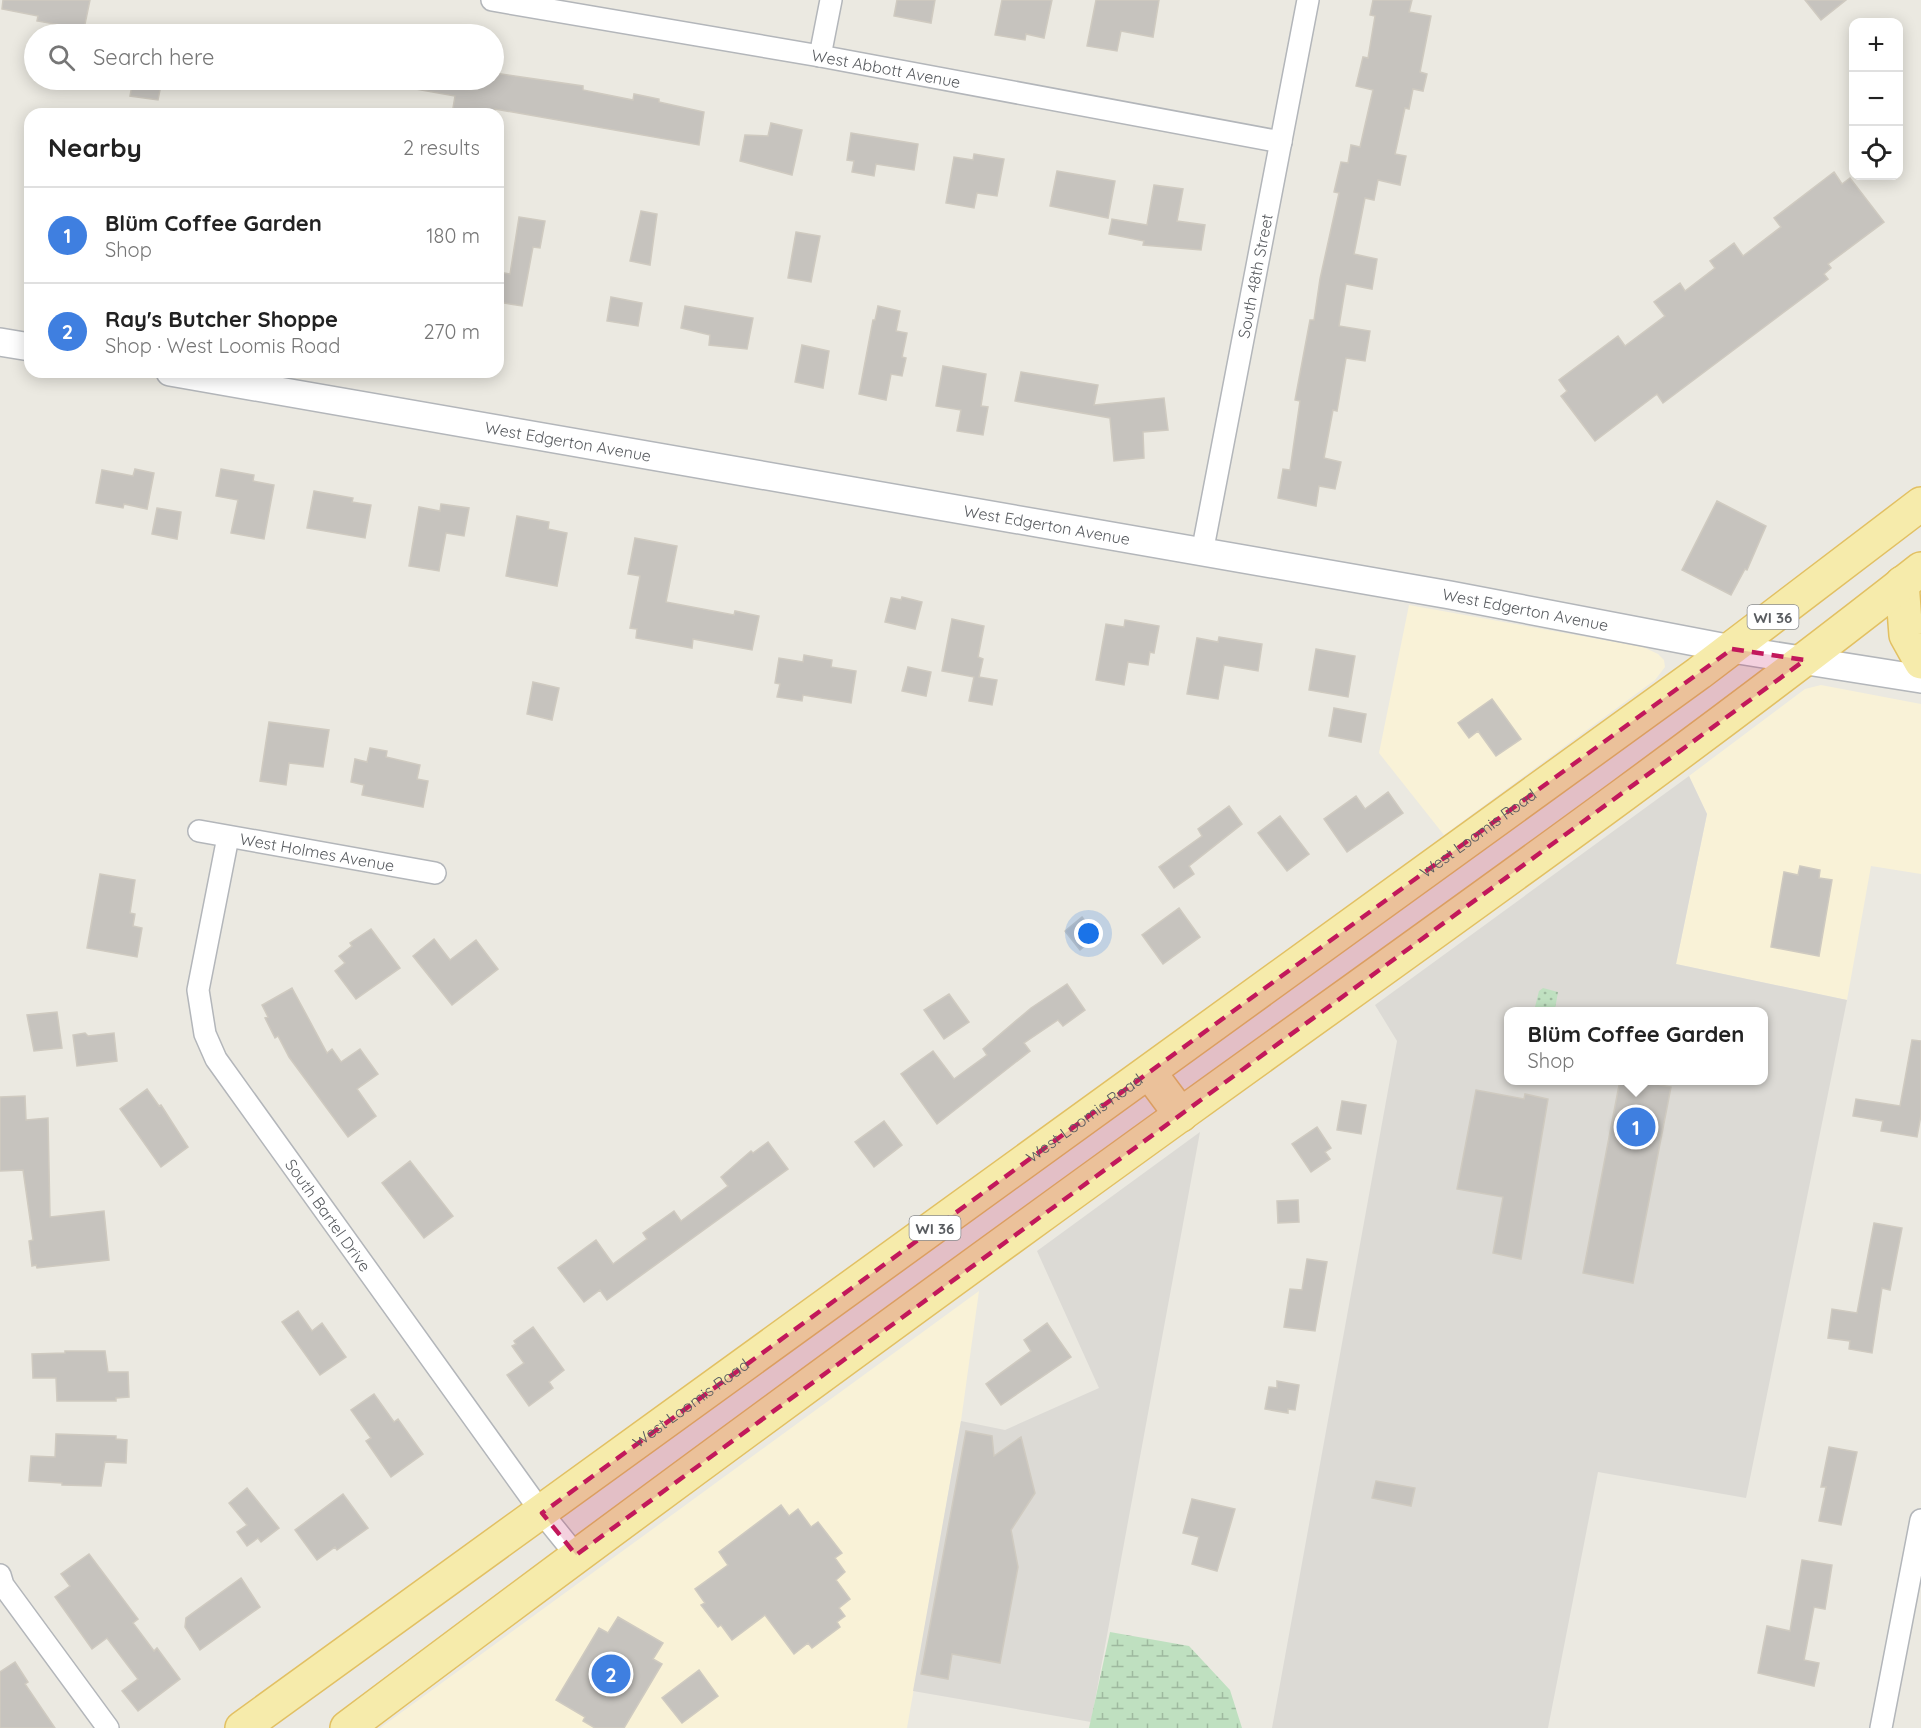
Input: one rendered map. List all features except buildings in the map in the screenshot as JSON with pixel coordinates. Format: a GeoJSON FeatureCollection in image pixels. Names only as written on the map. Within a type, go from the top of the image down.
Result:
{"type":"FeatureCollection","features":[{"type":"Feature","properties":{"kind":"main road","name":"West Loomis Road"},"geometry":{"type":"LineString","coordinates":[[242,1728],[542,1513],[1623,728],[1921,504]]}},
{"type":"Feature","properties":{"kind":"main road"},"geometry":{"type":"LineString","coordinates":[[1887,530],[1913,575],[1906,635],[1921,662]]}},
{"type":"Feature","properties":{"kind":"main road"},"geometry":{"type":"LineString","coordinates":[[347,1728],[576,1555],[1549,850],[1652,771],[1805,660],[1913,575]]}},
{"type":"Feature","properties":{"kind":"main road"},"geometry":{"type":"LineString","coordinates":[[1623,728],[1652,771]]}},
{"type":"Feature","properties":{"kind":"main road"},"geometry":{"type":"LineString","coordinates":[[1149,1072],[1181,1115]]}},
{"type":"Feature","properties":{"kind":"street","name":"West Abbott Avenue"},"geometry":{"type":"LineString","coordinates":[[492,0],[820,56],[1281,142]]}},
{"type":"Feature","properties":{"kind":"street"},"geometry":{"type":"LineString","coordinates":[[820,56],[831,0]]}},
{"type":"Feature","properties":{"kind":"street","name":"South 48th Street"},"geometry":{"type":"LineString","coordinates":[[1202,553],[1308,0]]}},
{"type":"Feature","properties":{"kind":"street"},"geometry":{"type":"LineString","coordinates":[[0,342],[24,346]]}},
{"type":"Feature","properties":{"kind":"street","name":"West Edgerton Avenue"},"geometry":{"type":"LineString","coordinates":[[204,378],[1461,597],[1731,649],[1921,679]]}},
{"type":"Feature","properties":{"kind":"street","name":"West Holmes Avenue"},"geometry":{"type":"LineString","coordinates":[[199,831],[435,873]]}},
{"type":"Feature","properties":{"kind":"street","name":"South Bartel Drive"},"geometry":{"type":"LineString","coordinates":[[228,837],[198,990],[205,1034],[216,1059],[542,1513],[576,1555]]}},
{"type":"Feature","properties":{"kind":"street"},"geometry":{"type":"LineString","coordinates":[[1881,1728],[1913,1608],[1921,1520]]}},
{"type":"Feature","properties":{"kind":"street"},"geometry":{"type":"LineString","coordinates":[[0,1575],[3,1585],[108,1728]]}},
{"type":"Feature","properties":{"kind":"highlighted area"},"geometry":{"type":"Polygon","coordinates":[[[1732,649],[1805,660],[576,1555],[542,1513],[1732,649]]]}},
{"type":"Feature","properties":{"kind":"shaded area"},"geometry":{"type":"Polygon","coordinates":[[[1409,605],[1643,647],[1658,654],[1664,660],[1665,667],[1655,680],[1444,835],[1379,753],[1409,605]]]}},
{"type":"Feature","properties":{"kind":"shaded area"},"geometry":{"type":"Polygon","coordinates":[[[1821,685],[1921,704],[1921,874],[1871,866],[1847,1000],[1676,964],[1707,814],[1689,776],[1805,689],[1821,685]]]}},
{"type":"Feature","properties":{"kind":"shaded area"},"geometry":{"type":"Polygon","coordinates":[[[1689,776],[1707,814],[1676,964],[1847,1000],[1746,1498],[1598,1472],[1548,1728],[1272,1728],[1397,1041],[1375,1005],[1689,776]]]}},
{"type":"Feature","properties":{"kind":"shaded area"},"geometry":{"type":"Polygon","coordinates":[[[1200,1132],[1091,1722],[913,1691],[961,1421],[1005,1430],[1099,1388],[1037,1251],[1200,1132]]]}},
{"type":"Feature","properties":{"kind":"shaded area"},"geometry":{"type":"Polygon","coordinates":[[[979,1291],[961,1421],[907,1728],[380,1728],[979,1291]]]}},
{"type":"Feature","properties":{"kind":"green space"},"geometry":{"type":"Polygon","coordinates":[[[1543,988],[1558,992],[1555,1007],[1535,1007],[1539,991],[1543,988]]]}},
{"type":"Feature","properties":{"kind":"green space"},"geometry":{"type":"Polygon","coordinates":[[[1110,1632],[1189,1646],[1230,1690],[1242,1728],[1089,1728],[1110,1632]]]}},
{"type":"Feature","properties":{"kind":"place","name":"Blüm Coffee Garden"},"geometry":{"type":"Point","coordinates":[1636,1127]}},
{"type":"Feature","properties":{"kind":"place","name":"Ray's Butcher Shoppe"},"geometry":{"type":"Point","coordinates":[611,1674]}}]}
